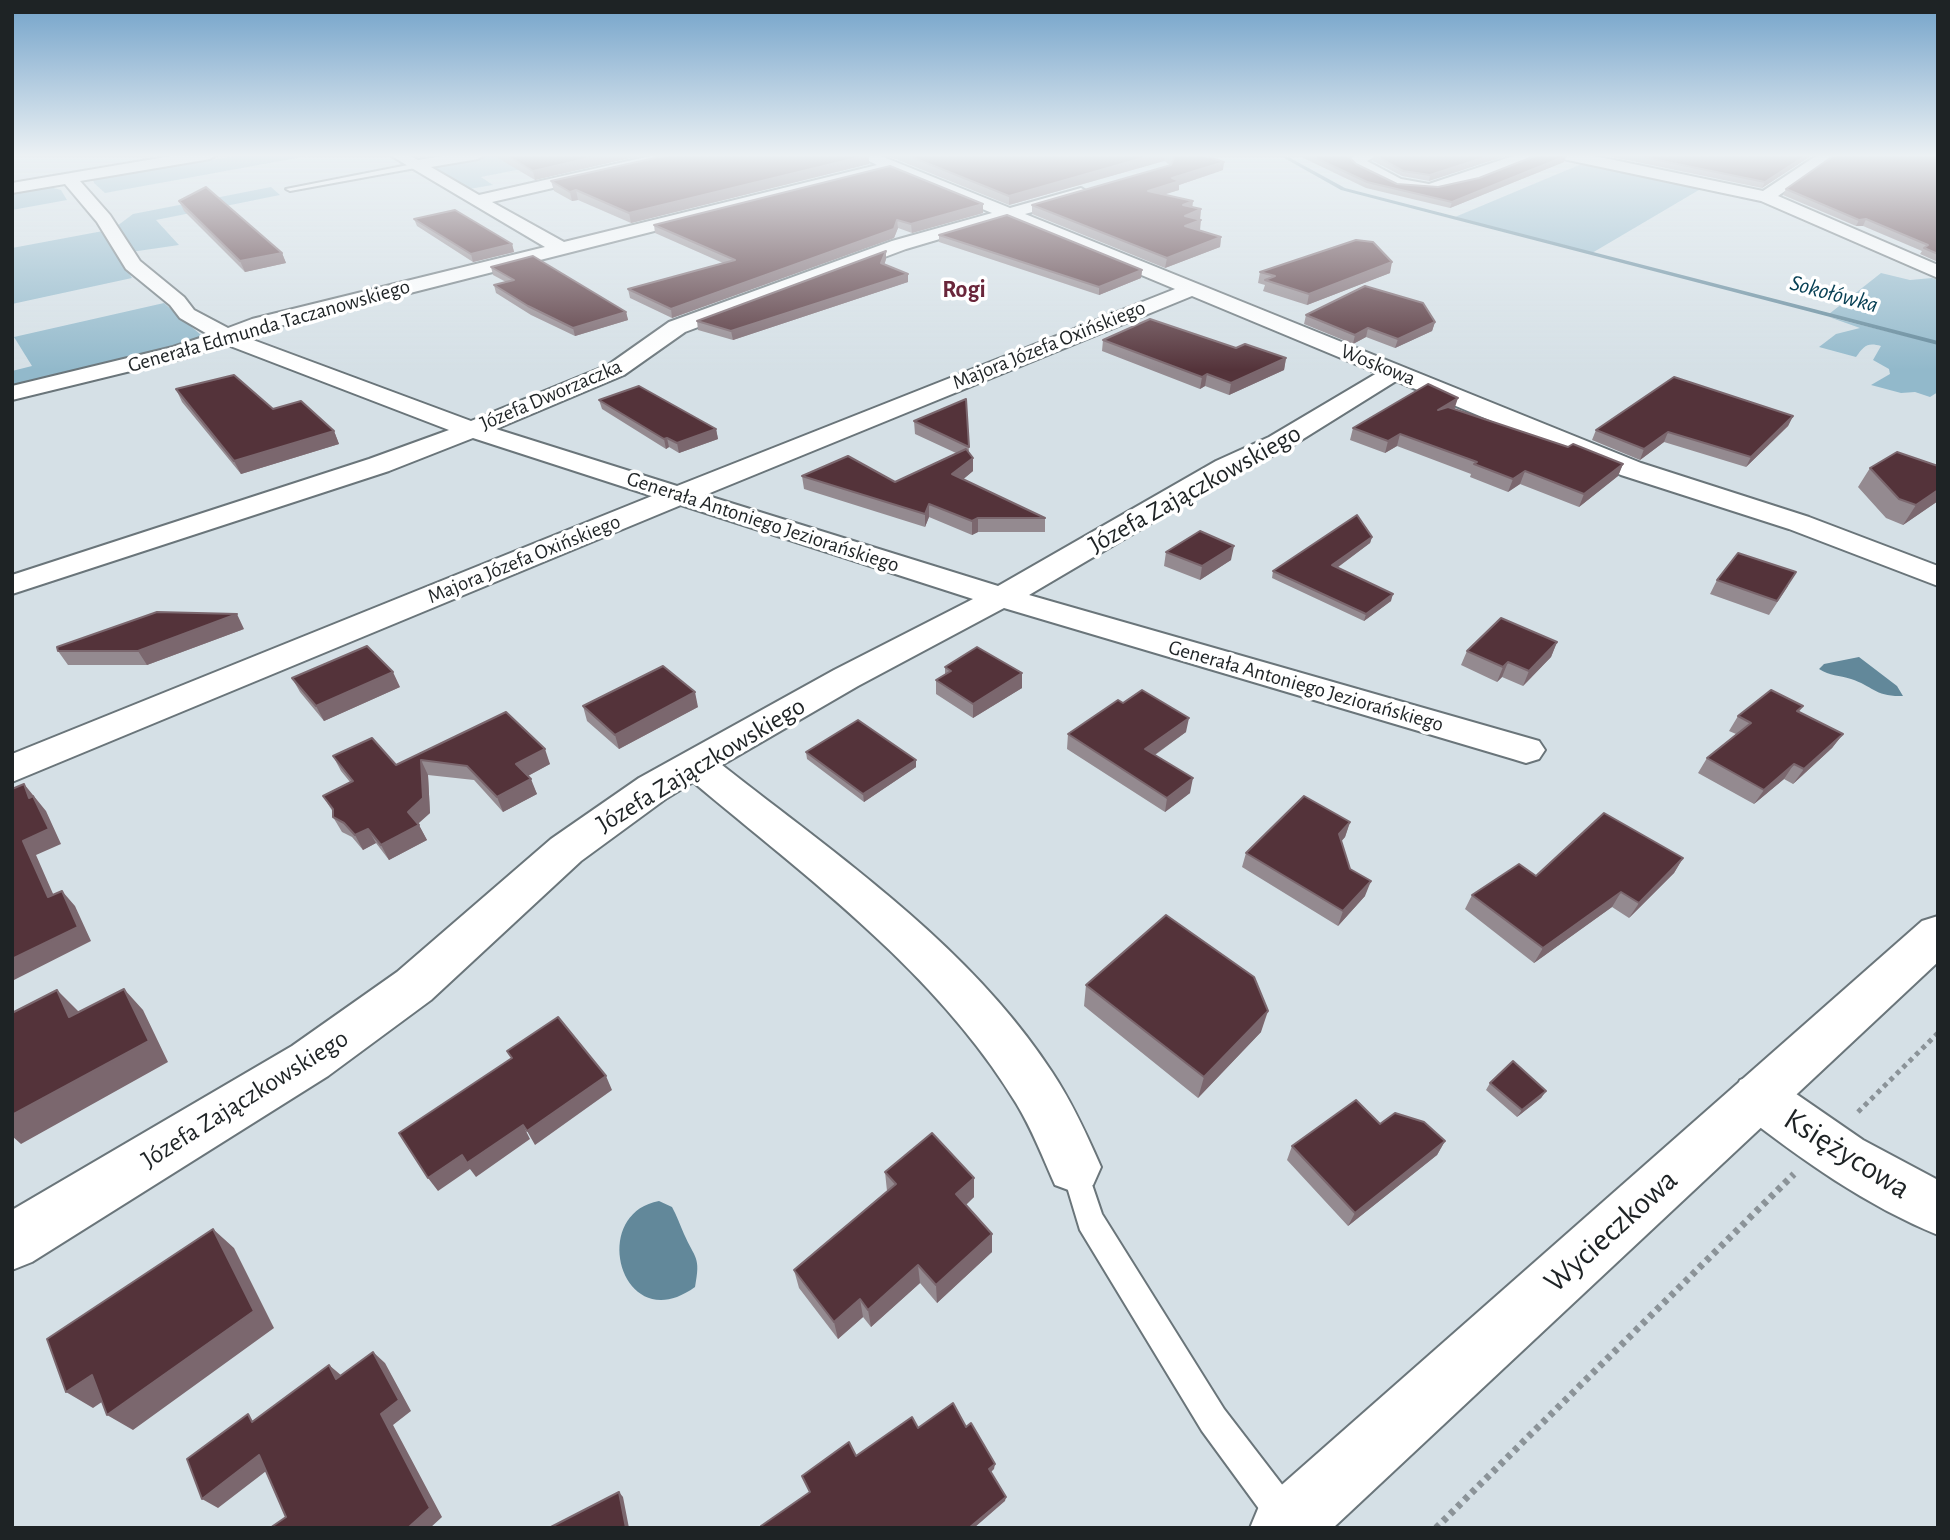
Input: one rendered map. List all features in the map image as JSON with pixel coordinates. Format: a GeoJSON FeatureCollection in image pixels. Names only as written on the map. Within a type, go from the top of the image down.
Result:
{"type":"FeatureCollection","features":[{"type":"Feature","properties":{"kind":"street","name":"Generała Antoniego Jeziorańskiego"},"geometry":{"type":"LineString","coordinates":[[108,226],[133,265],[177,301],[187,314],[225,337],[470,429],[1001,597],[1526,750]]}},
{"type":"Feature","properties":{"kind":"street"},"geometry":{"type":"LineString","coordinates":[[522,226],[560,248]]}},
{"type":"Feature","properties":{"kind":"street","name":"Generała Edmunda Taczanowskiego"},"geometry":{"type":"LineString","coordinates":[[12,393],[158,358],[260,324],[650,226]]}},
{"type":"Feature","properties":{"kind":"street","name":"Józefa Dworzaczka"},"geometry":{"type":"LineString","coordinates":[[12,585],[379,465],[617,370],[677,327],[899,245],[966,226]]}},
{"type":"Feature","properties":{"kind":"street","name":"Woskowa"},"geometry":{"type":"LineString","coordinates":[[1036,226],[1631,469],[1799,523],[1938,577]]}},
{"type":"Feature","properties":{"kind":"street"},"geometry":{"type":"LineString","coordinates":[[1832,226],[1938,272]]}},
{"type":"Feature","properties":{"kind":"street","name":"Majora Józefa Oxińskiego"},"geometry":{"type":"LineString","coordinates":[[12,769],[678,495],[1146,305],[1193,289]]}},
{"type":"Feature","properties":{"kind":"street","name":"Józefa Zajączkowskiego"},"geometry":{"type":"LineString","coordinates":[[12,1242],[310,1061],[414,986],[566,850],[608,818],[695,764],[846,678],[1047,573],[1226,467],[1278,443],[1346,404],[1394,372]]}},
{"type":"Feature","properties":{"kind":"street"},"geometry":{"type":"LineString","coordinates":[[695,764],[897,929],[944,975],[993,1032],[1032,1085],[1074,1167]]}},
{"type":"Feature","properties":{"kind":"street","name":"Wycieczkowa"},"geometry":{"type":"LineString","coordinates":[[1287,1525],[1938,934]]}},
{"type":"Feature","properties":{"kind":"street","name":"Księżycowa"},"geometry":{"type":"LineString","coordinates":[[1758,1097],[1824,1145],[1899,1191],[1938,1208]]}},
{"type":"Feature","properties":{"kind":"lane"},"geometry":{"type":"LineString","coordinates":[[1074,1167],[1085,1207],[1097,1232],[1213,1420],[1287,1525]]}},
{"type":"Feature","properties":{"kind":"path"},"geometry":{"type":"LineString","coordinates":[[1436,1528],[1938,1033]]}},
{"type":"Feature","properties":{"kind":"shaded area"},"geometry":{"type":"Polygon","coordinates":[[[117,226],[161,226],[179,245],[131,252],[117,226]]]}},
{"type":"Feature","properties":{"kind":"shaded area"},"geometry":{"type":"Polygon","coordinates":[[[1489,226],[1638,226],[1592,253],[1489,226]]]}},
{"type":"Feature","properties":{"kind":"shaded area"},"geometry":{"type":"Polygon","coordinates":[[[103,231],[132,278],[12,304],[12,248],[103,231]]]}},
{"type":"Feature","properties":{"kind":"shaded area"},"geometry":{"type":"Polygon","coordinates":[[[1881,273],[1910,280],[1938,280],[1938,342],[1829,314],[1881,273]]]}},
{"type":"Feature","properties":{"kind":"shaded area"},"geometry":{"type":"Polygon","coordinates":[[[164,303],[201,335],[193,344],[12,389],[12,371],[32,366],[14,337],[164,303]]]}},
{"type":"Feature","properties":{"kind":"shaded area"},"geometry":{"type":"Polygon","coordinates":[[[1829,317],[1938,344],[1938,392],[1930,397],[1871,385],[1890,374],[1889,369],[1873,360],[1881,346],[1866,346],[1856,357],[1819,347],[1836,334],[1860,328],[1829,317]]]}},
{"type":"Feature","properties":{"kind":"shaded area"},"geometry":{"type":"Polygon","coordinates":[[[1859,657],[1897,686],[1903,696],[1880,693],[1858,682],[1819,669],[1824,664],[1859,657]]]}},
{"type":"Feature","properties":{"kind":"shaded area"},"geometry":{"type":"Polygon","coordinates":[[[659,1201],[672,1207],[697,1263],[695,1287],[670,1299],[648,1298],[633,1287],[623,1269],[620,1248],[624,1227],[637,1211],[659,1201]]]}},
{"type":"Feature","properties":{"kind":"building"},"geometry":{"type":"Polygon","coordinates":[[[204,226],[251,226],[282,253],[240,261],[204,226]]]}},
{"type":"Feature","properties":{"kind":"building"},"geometry":{"type":"Polygon","coordinates":[[[425,226],[482,226],[512,244],[471,254],[425,226]]]}},
{"type":"Feature","properties":{"kind":"building"},"geometry":{"type":"Polygon","coordinates":[[[656,226],[895,226],[894,229],[671,309],[628,289],[735,260],[656,226]]]}},
{"type":"Feature","properties":{"kind":"building"},"geometry":{"type":"Polygon","coordinates":[[[970,226],[1034,226],[1142,270],[1099,287],[939,235],[970,226]]]}},
{"type":"Feature","properties":{"kind":"building"},"geometry":{"type":"Polygon","coordinates":[[[1085,226],[1185,226],[1221,237],[1167,258],[1085,226]]]}},
{"type":"Feature","properties":{"kind":"building"},"geometry":{"type":"Polygon","coordinates":[[[1882,226],[1938,226],[1938,254],[1924,248],[1928,245],[1882,226]]]}},
{"type":"Feature","properties":{"kind":"building"},"geometry":{"type":"Polygon","coordinates":[[[1356,240],[1373,242],[1392,262],[1309,294],[1265,280],[1275,276],[1260,272],[1356,240]]]}},
{"type":"Feature","properties":{"kind":"building"},"geometry":{"type":"Polygon","coordinates":[[[886,251],[881,263],[908,274],[731,331],[697,321],[886,251]]]}},
{"type":"Feature","properties":{"kind":"building"},"geometry":{"type":"Polygon","coordinates":[[[533,256],[626,312],[573,328],[528,306],[494,285],[514,280],[491,267],[533,256]]]}},
{"type":"Feature","properties":{"kind":"building"},"geometry":{"type":"Polygon","coordinates":[[[1365,286],[1423,303],[1435,322],[1398,339],[1368,328],[1355,335],[1306,315],[1365,286]]]}},
{"type":"Feature","properties":{"kind":"building"},"geometry":{"type":"Polygon","coordinates":[[[1150,319],[1236,348],[1245,344],[1286,358],[1231,383],[1207,374],[1202,377],[1103,340],[1150,319]]]}},
{"type":"Feature","properties":{"kind":"building"},"geometry":{"type":"Polygon","coordinates":[[[234,375],[273,409],[301,401],[334,431],[234,461],[176,389],[234,375]]]}},
{"type":"Feature","properties":{"kind":"building"},"geometry":{"type":"Polygon","coordinates":[[[1674,377],[1793,416],[1751,457],[1668,432],[1644,449],[1596,430],[1674,377]]]}},
{"type":"Feature","properties":{"kind":"building"},"geometry":{"type":"Polygon","coordinates":[[[1428,384],[1458,398],[1438,410],[1448,407],[1568,447],[1573,444],[1623,464],[1584,494],[1525,471],[1513,479],[1474,464],[1477,462],[1400,434],[1388,441],[1353,428],[1428,384]]]}},
{"type":"Feature","properties":{"kind":"building"},"geometry":{"type":"Polygon","coordinates":[[[639,386],[716,429],[677,443],[664,439],[599,400],[639,386]]]}},
{"type":"Feature","properties":{"kind":"building"},"geometry":{"type":"Polygon","coordinates":[[[966,399],[969,447],[914,421],[966,399]]]}},
{"type":"Feature","properties":{"kind":"building"},"geometry":{"type":"Polygon","coordinates":[[[966,449],[973,458],[952,474],[1045,518],[978,518],[972,521],[929,504],[925,514],[802,476],[848,456],[895,482],[966,449]]]}},
{"type":"Feature","properties":{"kind":"building"},"geometry":{"type":"Polygon","coordinates":[[[1897,452],[1938,466],[1938,490],[1916,505],[1899,499],[1870,468],[1897,452]]]}},
{"type":"Feature","properties":{"kind":"building"},"geometry":{"type":"Polygon","coordinates":[[[1357,515],[1372,537],[1332,565],[1393,594],[1366,614],[1273,571],[1357,515]]]}},
{"type":"Feature","properties":{"kind":"building"},"geometry":{"type":"Polygon","coordinates":[[[1200,531],[1234,546],[1202,566],[1166,552],[1200,531]]]}},
{"type":"Feature","properties":{"kind":"building"},"geometry":{"type":"Polygon","coordinates":[[[1738,553],[1796,572],[1777,601],[1717,580],[1738,553]]]}},
{"type":"Feature","properties":{"kind":"building"},"geometry":{"type":"Polygon","coordinates":[[[157,612],[237,614],[138,651],[58,651],[57,647],[157,612]]]}},
{"type":"Feature","properties":{"kind":"building"},"geometry":{"type":"Polygon","coordinates":[[[1501,618],[1557,642],[1529,671],[1508,662],[1503,667],[1467,651],[1501,618]]]}},
{"type":"Feature","properties":{"kind":"building"},"geometry":{"type":"Polygon","coordinates":[[[367,646],[393,672],[316,706],[292,678],[367,646]]]}},
{"type":"Feature","properties":{"kind":"building"},"geometry":{"type":"Polygon","coordinates":[[[977,647],[1022,673],[973,704],[936,680],[951,671],[945,667],[977,647]]]}},
{"type":"Feature","properties":{"kind":"building"},"geometry":{"type":"Polygon","coordinates":[[[663,666],[695,692],[615,735],[583,706],[663,666]]]}},
{"type":"Feature","properties":{"kind":"building"},"geometry":{"type":"Polygon","coordinates":[[[1142,690],[1189,718],[1145,749],[1193,778],[1167,798],[1068,734],[1118,700],[1123,703],[1142,690]]]}},
{"type":"Feature","properties":{"kind":"building"},"geometry":{"type":"Polygon","coordinates":[[[1771,690],[1803,706],[1797,711],[1843,734],[1804,769],[1794,764],[1764,790],[1707,758],[1751,723],[1738,716],[1771,690]]]}},
{"type":"Feature","properties":{"kind":"building"},"geometry":{"type":"Polygon","coordinates":[[[506,712],[545,749],[516,764],[531,779],[497,797],[467,766],[421,760],[423,798],[408,812],[419,825],[381,845],[368,829],[355,835],[344,823],[333,817],[333,809],[323,796],[353,781],[333,756],[372,738],[396,765],[506,712]]]}},
{"type":"Feature","properties":{"kind":"building"},"geometry":{"type":"Polygon","coordinates":[[[858,720],[916,760],[863,794],[806,752],[858,720]]]}},
{"type":"Feature","properties":{"kind":"building"},"geometry":{"type":"Polygon","coordinates":[[[24,784],[29,798],[33,796],[49,829],[23,841],[48,897],[62,891],[78,927],[12,959],[12,789],[24,784]]]}},
{"type":"Feature","properties":{"kind":"building"},"geometry":{"type":"Polygon","coordinates":[[[1304,796],[1350,822],[1339,834],[1350,869],[1371,881],[1343,911],[1246,853],[1304,796]]]}},
{"type":"Feature","properties":{"kind":"building"},"geometry":{"type":"Polygon","coordinates":[[[1604,813],[1683,858],[1639,903],[1621,892],[1543,948],[1472,895],[1519,864],[1536,876],[1604,813]]]}},
{"type":"Feature","properties":{"kind":"building"},"geometry":{"type":"Polygon","coordinates":[[[1166,915],[1254,977],[1268,1011],[1204,1077],[1086,985],[1166,915]]]}},
{"type":"Feature","properties":{"kind":"building"},"geometry":{"type":"Polygon","coordinates":[[[124,989],[149,1041],[12,1115],[12,1013],[57,990],[69,1017],[124,989]]]}},
{"type":"Feature","properties":{"kind":"building"},"geometry":{"type":"Polygon","coordinates":[[[558,1017],[606,1076],[527,1131],[523,1125],[467,1163],[462,1155],[428,1178],[399,1133],[512,1058],[507,1051],[558,1017]]]}},
{"type":"Feature","properties":{"kind":"building"},"geometry":{"type":"Polygon","coordinates":[[[1513,1061],[1546,1091],[1522,1110],[1490,1083],[1513,1061]]]}},
{"type":"Feature","properties":{"kind":"building"},"geometry":{"type":"Polygon","coordinates":[[[1356,1100],[1380,1124],[1395,1113],[1424,1122],[1445,1141],[1355,1213],[1292,1146],[1356,1100]]]}},
{"type":"Feature","properties":{"kind":"building"},"geometry":{"type":"Polygon","coordinates":[[[932,1133],[974,1178],[956,1194],[992,1234],[936,1285],[918,1265],[868,1310],[860,1299],[834,1322],[794,1270],[896,1184],[885,1172],[932,1133]]]}},
{"type":"Feature","properties":{"kind":"building"},"geometry":{"type":"Polygon","coordinates":[[[213,1229],[254,1311],[107,1415],[92,1375],[66,1392],[47,1339],[213,1229]]]}},
{"type":"Feature","properties":{"kind":"building"},"geometry":{"type":"Polygon","coordinates":[[[373,1352],[399,1400],[381,1414],[430,1508],[408,1528],[270,1528],[286,1517],[259,1455],[202,1499],[187,1459],[248,1414],[252,1422],[329,1365],[336,1379],[373,1352]]]}},
{"type":"Feature","properties":{"kind":"building"},"geometry":{"type":"Polygon","coordinates":[[[953,1403],[966,1427],[971,1423],[995,1464],[989,1469],[1006,1497],[969,1528],[762,1528],[761,1526],[810,1492],[802,1476],[849,1442],[856,1456],[912,1417],[918,1428],[953,1403]]]}},
{"type":"Feature","properties":{"kind":"building"},"geometry":{"type":"Polygon","coordinates":[[[619,1492],[626,1528],[549,1528],[619,1492]]]}},
{"type":"Feature","properties":{"kind":"waterway","name":"Sokołówka"},"geometry":{"type":"LineString","coordinates":[[1485,226],[1938,343]]}},
{"type":"Feature","properties":{"kind":"district","name":"Rogi"},"geometry":{"type":"Point","coordinates":[964,290]}}]}
